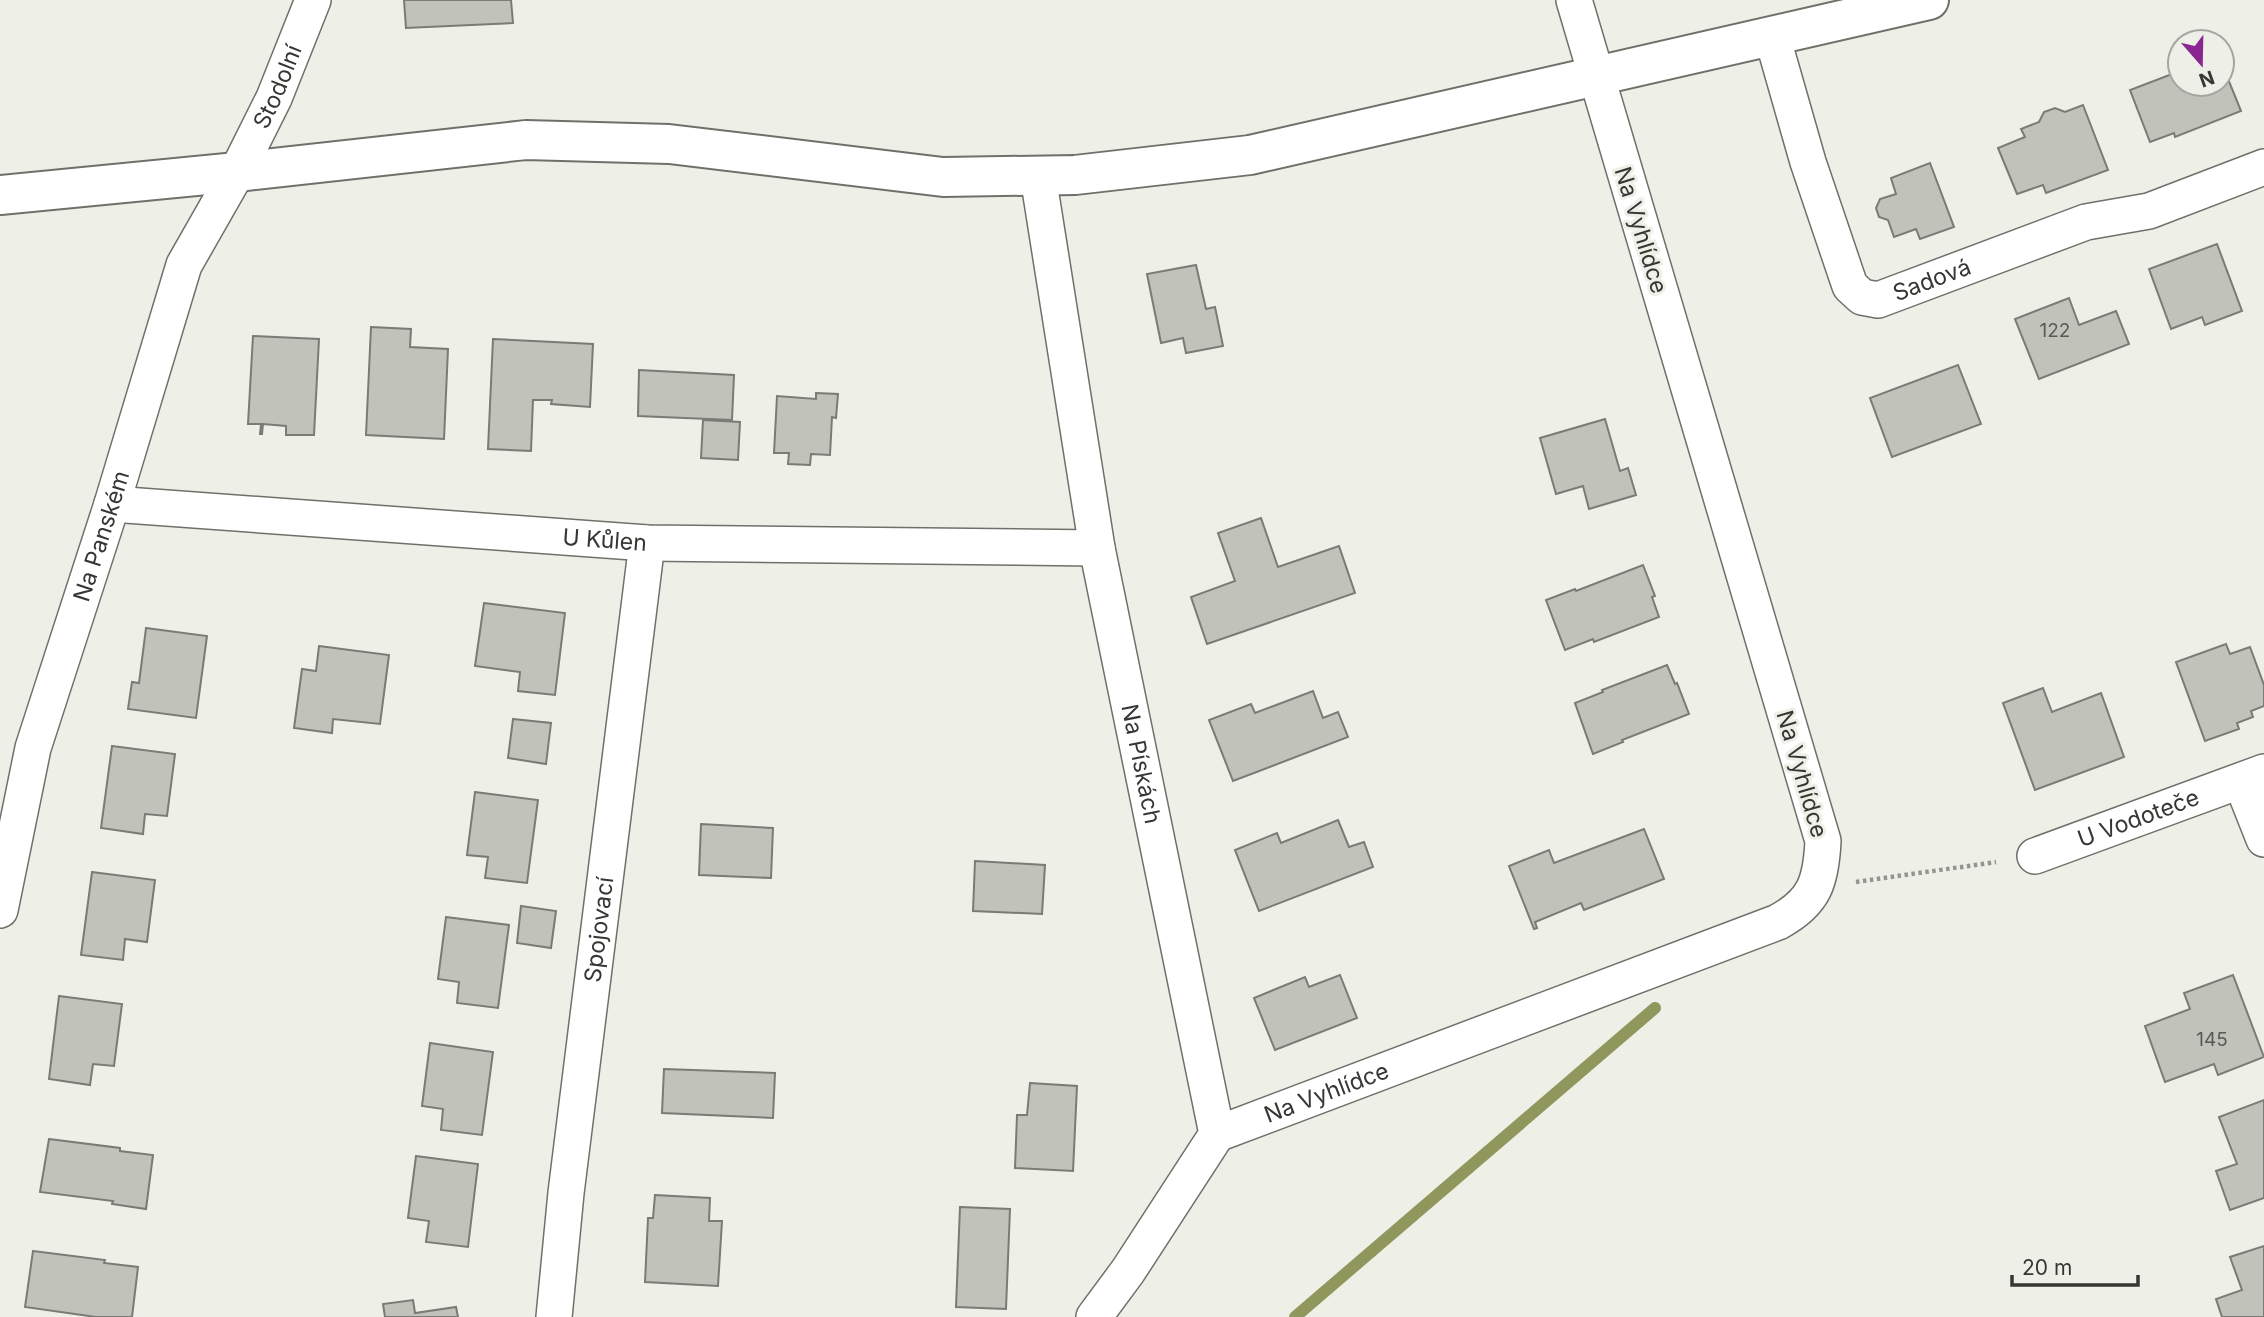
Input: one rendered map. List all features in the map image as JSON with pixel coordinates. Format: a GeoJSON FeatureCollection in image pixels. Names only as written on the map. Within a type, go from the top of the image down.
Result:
{"type":"FeatureCollection","features":[{"type":"Feature","properties":{"kind":"street","name":"Stodolní"},"geometry":{"type":"LineString","coordinates":[[237,172],[274,98],[313,0]]}},
{"type":"Feature","properties":{"kind":"street","name":"Na Vyhlídce"},"geometry":{"type":"LineString","coordinates":[[1217,1133],[1779,922],[1794,914],[1816,887],[1822,869],[1823,841],[1574,0]]}},
{"type":"Feature","properties":{"kind":"street"},"geometry":{"type":"LineString","coordinates":[[0,195],[526,140],[669,144],[943,177],[1075,175],[1250,155],[1929,0]]}},
{"type":"Feature","properties":{"kind":"street","name":"Sadová"},"geometry":{"type":"LineString","coordinates":[[1772,36],[1808,162],[1850,286],[1863,297],[1878,300],[2087,222],[2149,211],[2264,167]]}},
{"type":"Feature","properties":{"kind":"street","name":"Na Panském"},"geometry":{"type":"LineString","coordinates":[[0,910],[33,748],[112,504],[184,265],[237,172]]}},
{"type":"Feature","properties":{"kind":"street","name":"Na Pískách"},"geometry":{"type":"LineString","coordinates":[[1038,176],[1097,548],[1217,1133]]}},
{"type":"Feature","properties":{"kind":"street","name":"U Kůlen"},"geometry":{"type":"LineString","coordinates":[[112,504],[647,543],[1097,548]]}},
{"type":"Feature","properties":{"kind":"street","name":"Spojovací"},"geometry":{"type":"LineString","coordinates":[[554,1317],[566,1193],[647,543]]}},
{"type":"Feature","properties":{"kind":"street","name":"U Vodoteče"},"geometry":{"type":"LineString","coordinates":[[2035,856],[2253,776],[2264,839]]}},
{"type":"Feature","properties":{"kind":"street"},"geometry":{"type":"LineString","coordinates":[[1094,1317],[1128,1271],[1217,1133]]}},
{"type":"Feature","properties":{"kind":"path"},"geometry":{"type":"LineString","coordinates":[[1816,887],[2035,856]]}},
{"type":"Feature","properties":{"kind":"building"},"geometry":{"type":"Polygon","coordinates":[[[404,0],[511,0],[513,23],[406,28],[404,0]]]}},
{"type":"Feature","properties":{"kind":"building"},"geometry":{"type":"Polygon","coordinates":[[[2166,76],[2166,98],[2236,98],[2241,111],[2175,137],[2174,133],[2150,142],[2130,90],[2166,76]]]}},
{"type":"Feature","properties":{"kind":"building"},"geometry":{"type":"Polygon","coordinates":[[[2083,105],[2108,170],[2046,193],[2043,185],[2017,194],[1998,148],[2025,137],[2021,129],[2039,122],[2044,112],[2055,108],[2065,112],[2083,105]]]}},
{"type":"Feature","properties":{"kind":"building"},"geometry":{"type":"Polygon","coordinates":[[[1930,163],[1954,227],[1920,239],[1916,229],[1894,237],[1888,220],[1879,217],[1876,208],[1880,199],[1896,194],[1891,178],[1930,163]]]}},
{"type":"Feature","properties":{"kind":"building"},"geometry":{"type":"Polygon","coordinates":[[[2217,244],[2242,311],[2205,325],[2202,317],[2171,329],[2149,269],[2217,244]]]}},
{"type":"Feature","properties":{"kind":"building"},"geometry":{"type":"Polygon","coordinates":[[[1196,265],[1206,309],[1215,307],[1223,346],[1186,353],[1183,338],[1161,343],[1147,274],[1196,265]]]}},
{"type":"Feature","properties":{"kind":"building"},"geometry":{"type":"Polygon","coordinates":[[[2069,298],[2079,325],[2116,311],[2129,344],[2039,379],[2015,319],[2069,298]]]}},
{"type":"Feature","properties":{"kind":"building"},"geometry":{"type":"Polygon","coordinates":[[[371,327],[411,329],[410,347],[448,349],[444,439],[366,435],[371,327]]]}},
{"type":"Feature","properties":{"kind":"building"},"geometry":{"type":"Polygon","coordinates":[[[253,336],[319,339],[314,435],[286,435],[286,426],[263,424],[260,434],[261,424],[248,424],[253,336]]]}},
{"type":"Feature","properties":{"kind":"building"},"geometry":{"type":"Polygon","coordinates":[[[493,339],[593,344],[590,407],[551,404],[552,400],[533,400],[531,451],[488,449],[493,339]]]}},
{"type":"Feature","properties":{"kind":"building"},"geometry":{"type":"Polygon","coordinates":[[[1958,365],[1981,424],[1892,457],[1870,398],[1958,365]]]}},
{"type":"Feature","properties":{"kind":"building"},"geometry":{"type":"Polygon","coordinates":[[[639,370],[734,375],[732,420],[638,416],[639,370]]]}},
{"type":"Feature","properties":{"kind":"building"},"geometry":{"type":"Polygon","coordinates":[[[816,393],[838,394],[836,418],[832,417],[830,455],[811,454],[810,465],[788,464],[789,453],[774,453],[777,396],[816,399],[816,393]]]}},
{"type":"Feature","properties":{"kind":"building"},"geometry":{"type":"Polygon","coordinates":[[[1605,419],[1620,471],[1628,468],[1636,495],[1589,509],[1583,486],[1556,494],[1540,438],[1605,419]]]}},
{"type":"Feature","properties":{"kind":"building"},"geometry":{"type":"Polygon","coordinates":[[[703,420],[740,422],[738,460],[701,458],[703,420]]]}},
{"type":"Feature","properties":{"kind":"building"},"geometry":{"type":"Polygon","coordinates":[[[1261,518],[1278,567],[1339,546],[1355,593],[1207,644],[1191,597],[1235,581],[1218,533],[1261,518]]]}},
{"type":"Feature","properties":{"kind":"building"},"geometry":{"type":"Polygon","coordinates":[[[1643,565],[1655,596],[1652,597],[1659,617],[1565,650],[1546,600],[1643,565]]]}},
{"type":"Feature","properties":{"kind":"building"},"geometry":{"type":"Polygon","coordinates":[[[484,603],[565,613],[555,695],[518,691],[520,672],[475,666],[484,603]]]}},
{"type":"Feature","properties":{"kind":"building"},"geometry":{"type":"Polygon","coordinates":[[[146,628],[207,636],[196,718],[128,709],[132,682],[139,683],[146,628]]]}},
{"type":"Feature","properties":{"kind":"building"},"geometry":{"type":"Polygon","coordinates":[[[2226,644],[2230,654],[2250,647],[2264,685],[2264,706],[2251,711],[2253,717],[2237,723],[2239,729],[2205,741],[2176,662],[2226,644]]]}},
{"type":"Feature","properties":{"kind":"building"},"geometry":{"type":"Polygon","coordinates":[[[319,646],[389,655],[380,724],[333,719],[332,733],[294,728],[302,669],[316,671],[319,646]]]}},
{"type":"Feature","properties":{"kind":"building"},"geometry":{"type":"Polygon","coordinates":[[[1667,665],[1689,714],[1593,754],[1575,703],[1667,665]]]}},
{"type":"Feature","properties":{"kind":"building"},"geometry":{"type":"Polygon","coordinates":[[[2043,688],[2052,712],[2101,693],[2124,757],[2035,790],[2003,703],[2043,688]]]}},
{"type":"Feature","properties":{"kind":"building"},"geometry":{"type":"Polygon","coordinates":[[[1313,691],[1323,718],[1338,712],[1348,737],[1233,781],[1209,720],[1251,704],[1255,713],[1313,691]]]}},
{"type":"Feature","properties":{"kind":"building"},"geometry":{"type":"Polygon","coordinates":[[[513,719],[551,723],[546,764],[508,758],[513,719]]]}},
{"type":"Feature","properties":{"kind":"building"},"geometry":{"type":"Polygon","coordinates":[[[112,746],[175,754],[167,816],[145,814],[143,834],[101,828],[112,746]]]}},
{"type":"Feature","properties":{"kind":"building"},"geometry":{"type":"Polygon","coordinates":[[[475,792],[538,800],[527,883],[485,878],[488,857],[467,855],[475,792]]]}},
{"type":"Feature","properties":{"kind":"building"},"geometry":{"type":"Polygon","coordinates":[[[1338,820],[1349,847],[1364,842],[1373,867],[1259,911],[1235,850],[1277,833],[1281,843],[1338,820]]]}},
{"type":"Feature","properties":{"kind":"building"},"geometry":{"type":"Polygon","coordinates":[[[701,824],[773,828],[771,878],[699,875],[701,824]]]}},
{"type":"Feature","properties":{"kind":"building"},"geometry":{"type":"Polygon","coordinates":[[[1644,829],[1664,879],[1584,910],[1581,903],[1535,922],[1537,928],[1534,929],[1509,866],[1549,850],[1554,863],[1644,829]]]}},
{"type":"Feature","properties":{"kind":"building"},"geometry":{"type":"Polygon","coordinates":[[[975,861],[1045,865],[1042,914],[973,911],[975,861]]]}},
{"type":"Feature","properties":{"kind":"building"},"geometry":{"type":"Polygon","coordinates":[[[92,872],[155,880],[147,942],[125,939],[123,960],[81,955],[92,872]]]}},
{"type":"Feature","properties":{"kind":"building"},"geometry":{"type":"Polygon","coordinates":[[[521,906],[556,911],[551,948],[517,943],[521,906]]]}},
{"type":"Feature","properties":{"kind":"building"},"geometry":{"type":"Polygon","coordinates":[[[446,917],[509,925],[498,1008],[457,1003],[459,982],[438,979],[446,917]]]}},
{"type":"Feature","properties":{"kind":"building"},"geometry":{"type":"Polygon","coordinates":[[[1340,975],[1357,1018],[1275,1050],[1254,998],[1305,977],[1309,987],[1340,975]]]}},
{"type":"Feature","properties":{"kind":"building"},"geometry":{"type":"Polygon","coordinates":[[[2233,975],[2264,1057],[2218,1075],[2214,1064],[2165,1082],[2145,1026],[2190,1009],[2184,993],[2233,975]]]}},
{"type":"Feature","properties":{"kind":"building"},"geometry":{"type":"Polygon","coordinates":[[[59,996],[122,1004],[114,1066],[93,1064],[90,1085],[49,1079],[59,996]]]}},
{"type":"Feature","properties":{"kind":"building"},"geometry":{"type":"Polygon","coordinates":[[[430,1043],[493,1052],[482,1135],[441,1130],[443,1109],[422,1106],[430,1043]]]}},
{"type":"Feature","properties":{"kind":"building"},"geometry":{"type":"Polygon","coordinates":[[[664,1069],[775,1073],[773,1118],[662,1113],[664,1069]]]}},
{"type":"Feature","properties":{"kind":"building"},"geometry":{"type":"Polygon","coordinates":[[[1030,1083],[1077,1086],[1073,1171],[1015,1168],[1017,1115],[1027,1115],[1030,1083]]]}},
{"type":"Feature","properties":{"kind":"building"},"geometry":{"type":"Polygon","coordinates":[[[2264,1100],[2264,1198],[2230,1210],[2216,1171],[2237,1164],[2219,1117],[2264,1100]]]}},
{"type":"Feature","properties":{"kind":"building"},"geometry":{"type":"Polygon","coordinates":[[[49,1139],[153,1155],[146,1209],[112,1204],[113,1201],[40,1192],[49,1139]]]}},
{"type":"Feature","properties":{"kind":"building"},"geometry":{"type":"Polygon","coordinates":[[[416,1156],[478,1164],[468,1247],[426,1242],[429,1221],[408,1218],[416,1156]]]}},
{"type":"Feature","properties":{"kind":"building"},"geometry":{"type":"Polygon","coordinates":[[[655,1195],[710,1198],[709,1221],[722,1221],[718,1286],[645,1282],[648,1218],[653,1218],[655,1195]]]}},
{"type":"Feature","properties":{"kind":"building"},"geometry":{"type":"Polygon","coordinates":[[[960,1207],[1010,1209],[1006,1309],[956,1307],[960,1207]]]}},
{"type":"Feature","properties":{"kind":"building"},"geometry":{"type":"Polygon","coordinates":[[[2264,1246],[2264,1317],[2222,1317],[2216,1299],[2242,1290],[2230,1257],[2264,1246]]]}},
{"type":"Feature","properties":{"kind":"building"},"geometry":{"type":"Polygon","coordinates":[[[33,1251],[138,1267],[132,1317],[96,1317],[25,1307],[33,1251]]]}},
{"type":"Feature","properties":{"kind":"building"},"geometry":{"type":"Polygon","coordinates":[[[413,1300],[415,1313],[456,1307],[458,1317],[385,1317],[383,1304],[413,1300]]]}},
{"type":"Feature","properties":{"kind":"waterway"},"geometry":{"type":"LineString","coordinates":[[1295,1317],[1655,1008]]}}]}
